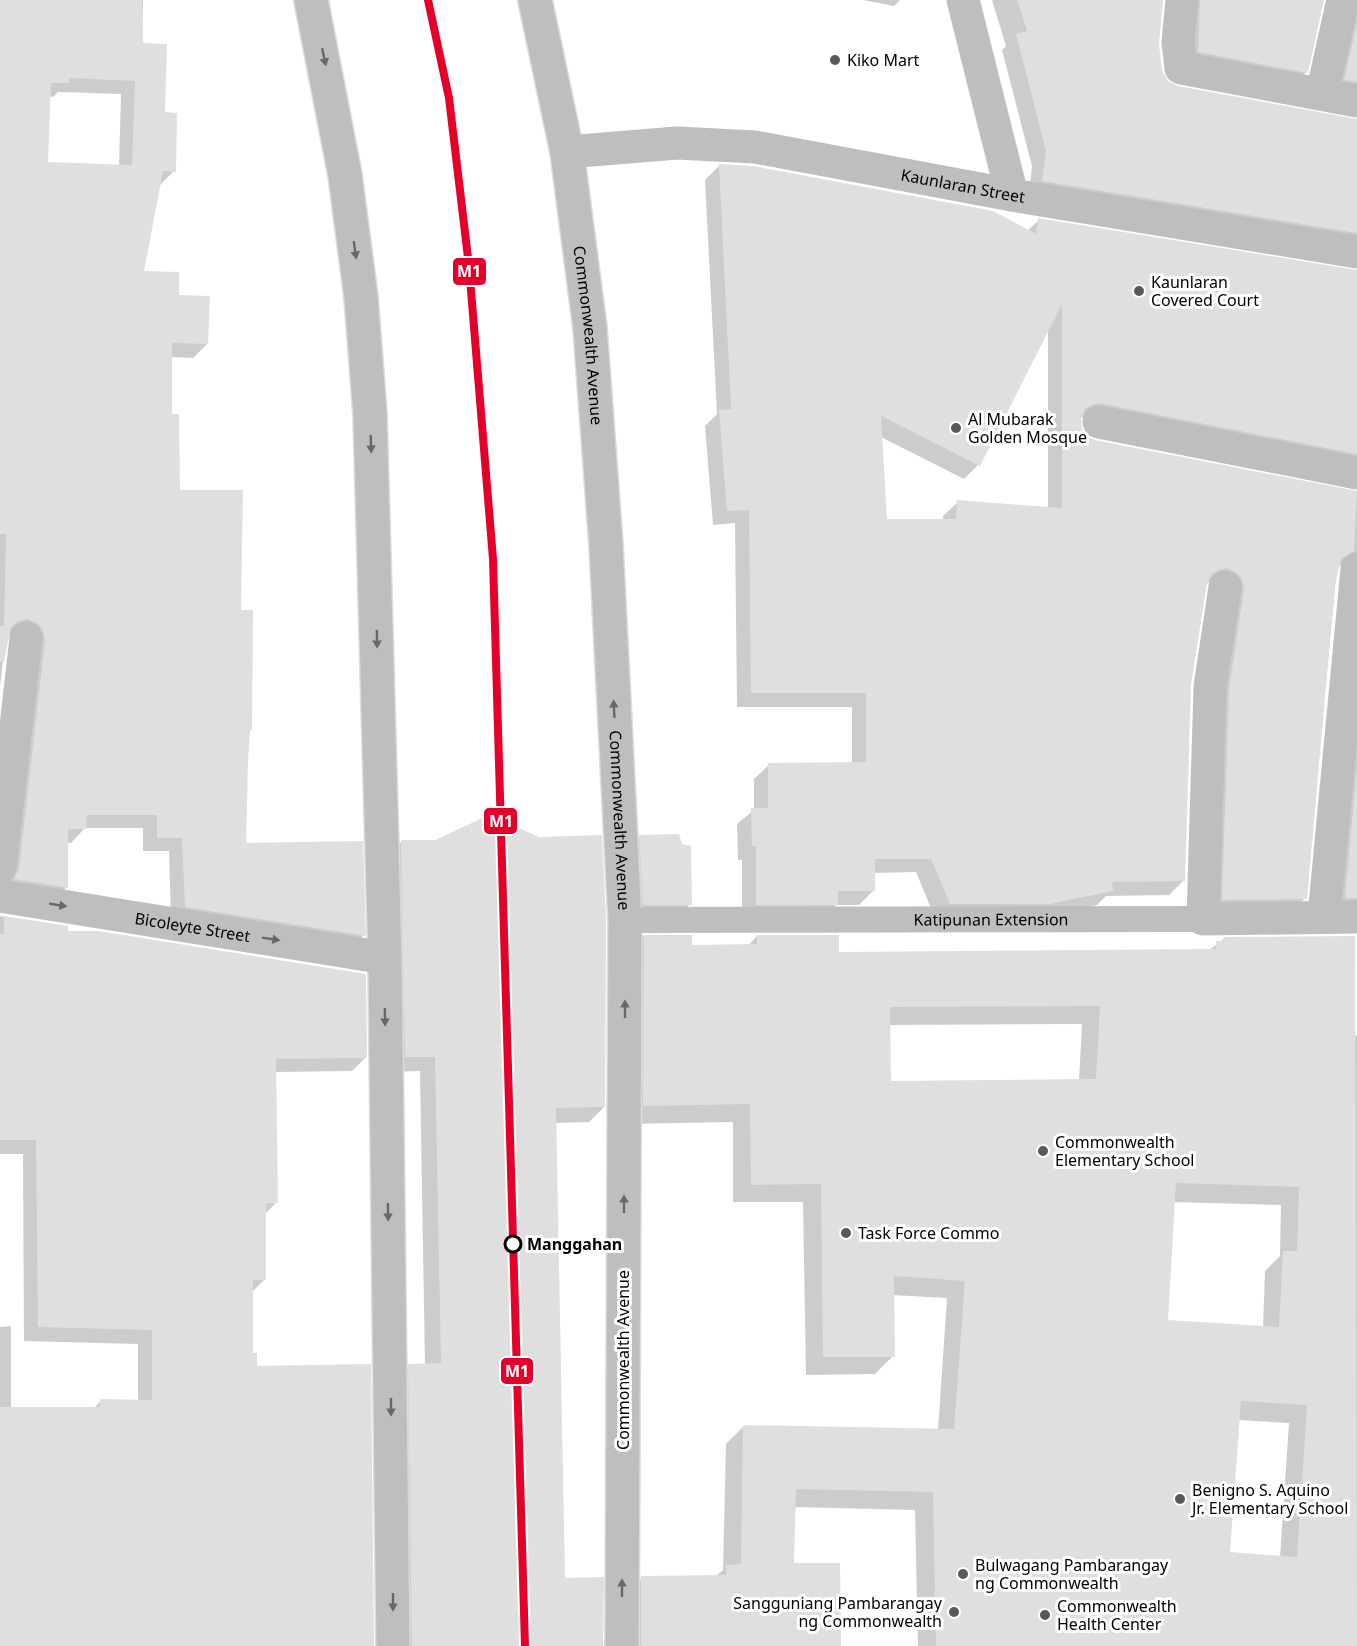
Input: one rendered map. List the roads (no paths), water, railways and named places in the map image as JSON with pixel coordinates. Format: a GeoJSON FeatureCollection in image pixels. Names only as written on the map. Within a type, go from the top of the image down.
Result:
{"type":"FeatureCollection","features":[{"type":"Feature","properties":{"kind":"main road"},"geometry":{"type":"LineString","coordinates":[[311,0],[345,175],[362,297],[370,414],[385,958],[393,1646]]}},
{"type":"Feature","properties":{"kind":"main road","name":"Commonwealth Avenue"},"geometry":{"type":"LineString","coordinates":[[535,0],[567,152],[591,340],[606,545],[625,920],[622,1646]]}},
{"type":"Feature","properties":{"kind":"main road"},"geometry":{"type":"LineString","coordinates":[[963,0],[1012,195]]}},
{"type":"Feature","properties":{"kind":"main road"},"geometry":{"type":"LineString","coordinates":[[1182,0],[1178,42],[1181,68],[1357,101]]}},
{"type":"Feature","properties":{"kind":"main road"},"geometry":{"type":"LineString","coordinates":[[1322,94],[1343,0]]}},
{"type":"Feature","properties":{"kind":"main road","name":"Kaunlaran Street"},"geometry":{"type":"LineString","coordinates":[[567,152],[677,143],[755,147],[1012,195],[1357,252]]}},
{"type":"Feature","properties":{"kind":"main road"},"geometry":{"type":"LineString","coordinates":[[1098,422],[1357,473]]}},
{"type":"Feature","properties":{"kind":"main road"},"geometry":{"type":"LineString","coordinates":[[1324,916],[1357,568]]}},
{"type":"Feature","properties":{"kind":"main road"},"geometry":{"type":"LineString","coordinates":[[1203,919],[1210,687],[1225,587]]}},
{"type":"Feature","properties":{"kind":"main road"},"geometry":{"type":"LineString","coordinates":[[0,867],[26,638]]}},
{"type":"Feature","properties":{"kind":"main road","name":"Bicoleyte Street"},"geometry":{"type":"LineString","coordinates":[[0,896],[385,958]]}},
{"type":"Feature","properties":{"kind":"main road","name":"Katipunan Extension"},"geometry":{"type":"LineString","coordinates":[[1203,919],[1357,917]]}},
{"type":"Feature","properties":{"kind":"street","name":"Katipunan Extension"},"geometry":{"type":"LineString","coordinates":[[625,920],[1203,919]]}},
{"type":"Feature","properties":{"kind":"place","name":"Kiko Mart"},"geometry":{"type":"Point","coordinates":[835,60]}},
{"type":"Feature","properties":{"kind":"place","name":"Kaunlaran Covered Court"},"geometry":{"type":"Point","coordinates":[1139,291]}},
{"type":"Feature","properties":{"kind":"place","name":"Al Mubarak Golden Mosque"},"geometry":{"type":"Point","coordinates":[956,428]}},
{"type":"Feature","properties":{"kind":"place","name":"Commonwealth Elementary School"},"geometry":{"type":"Point","coordinates":[1043,1151]}},
{"type":"Feature","properties":{"kind":"place","name":"Task Force Commo"},"geometry":{"type":"Point","coordinates":[846,1233]}},
{"type":"Feature","properties":{"kind":"place","name":"Manggahan"},"geometry":{"type":"Point","coordinates":[513,1244]}},
{"type":"Feature","properties":{"kind":"place","name":"Benigno S. Aquino Jr. Elementary School"},"geometry":{"type":"Point","coordinates":[1180,1499]}},
{"type":"Feature","properties":{"kind":"place","name":"Bulwagang Pambarangay ng Commonwealth"},"geometry":{"type":"Point","coordinates":[963,1574]}},
{"type":"Feature","properties":{"kind":"place","name":"Sangguniang Pambarangay ng Commonwealth"},"geometry":{"type":"Point","coordinates":[954,1612]}},
{"type":"Feature","properties":{"kind":"place","name":"Commonwealth Health Center"},"geometry":{"type":"Point","coordinates":[1045,1615]}}]}
